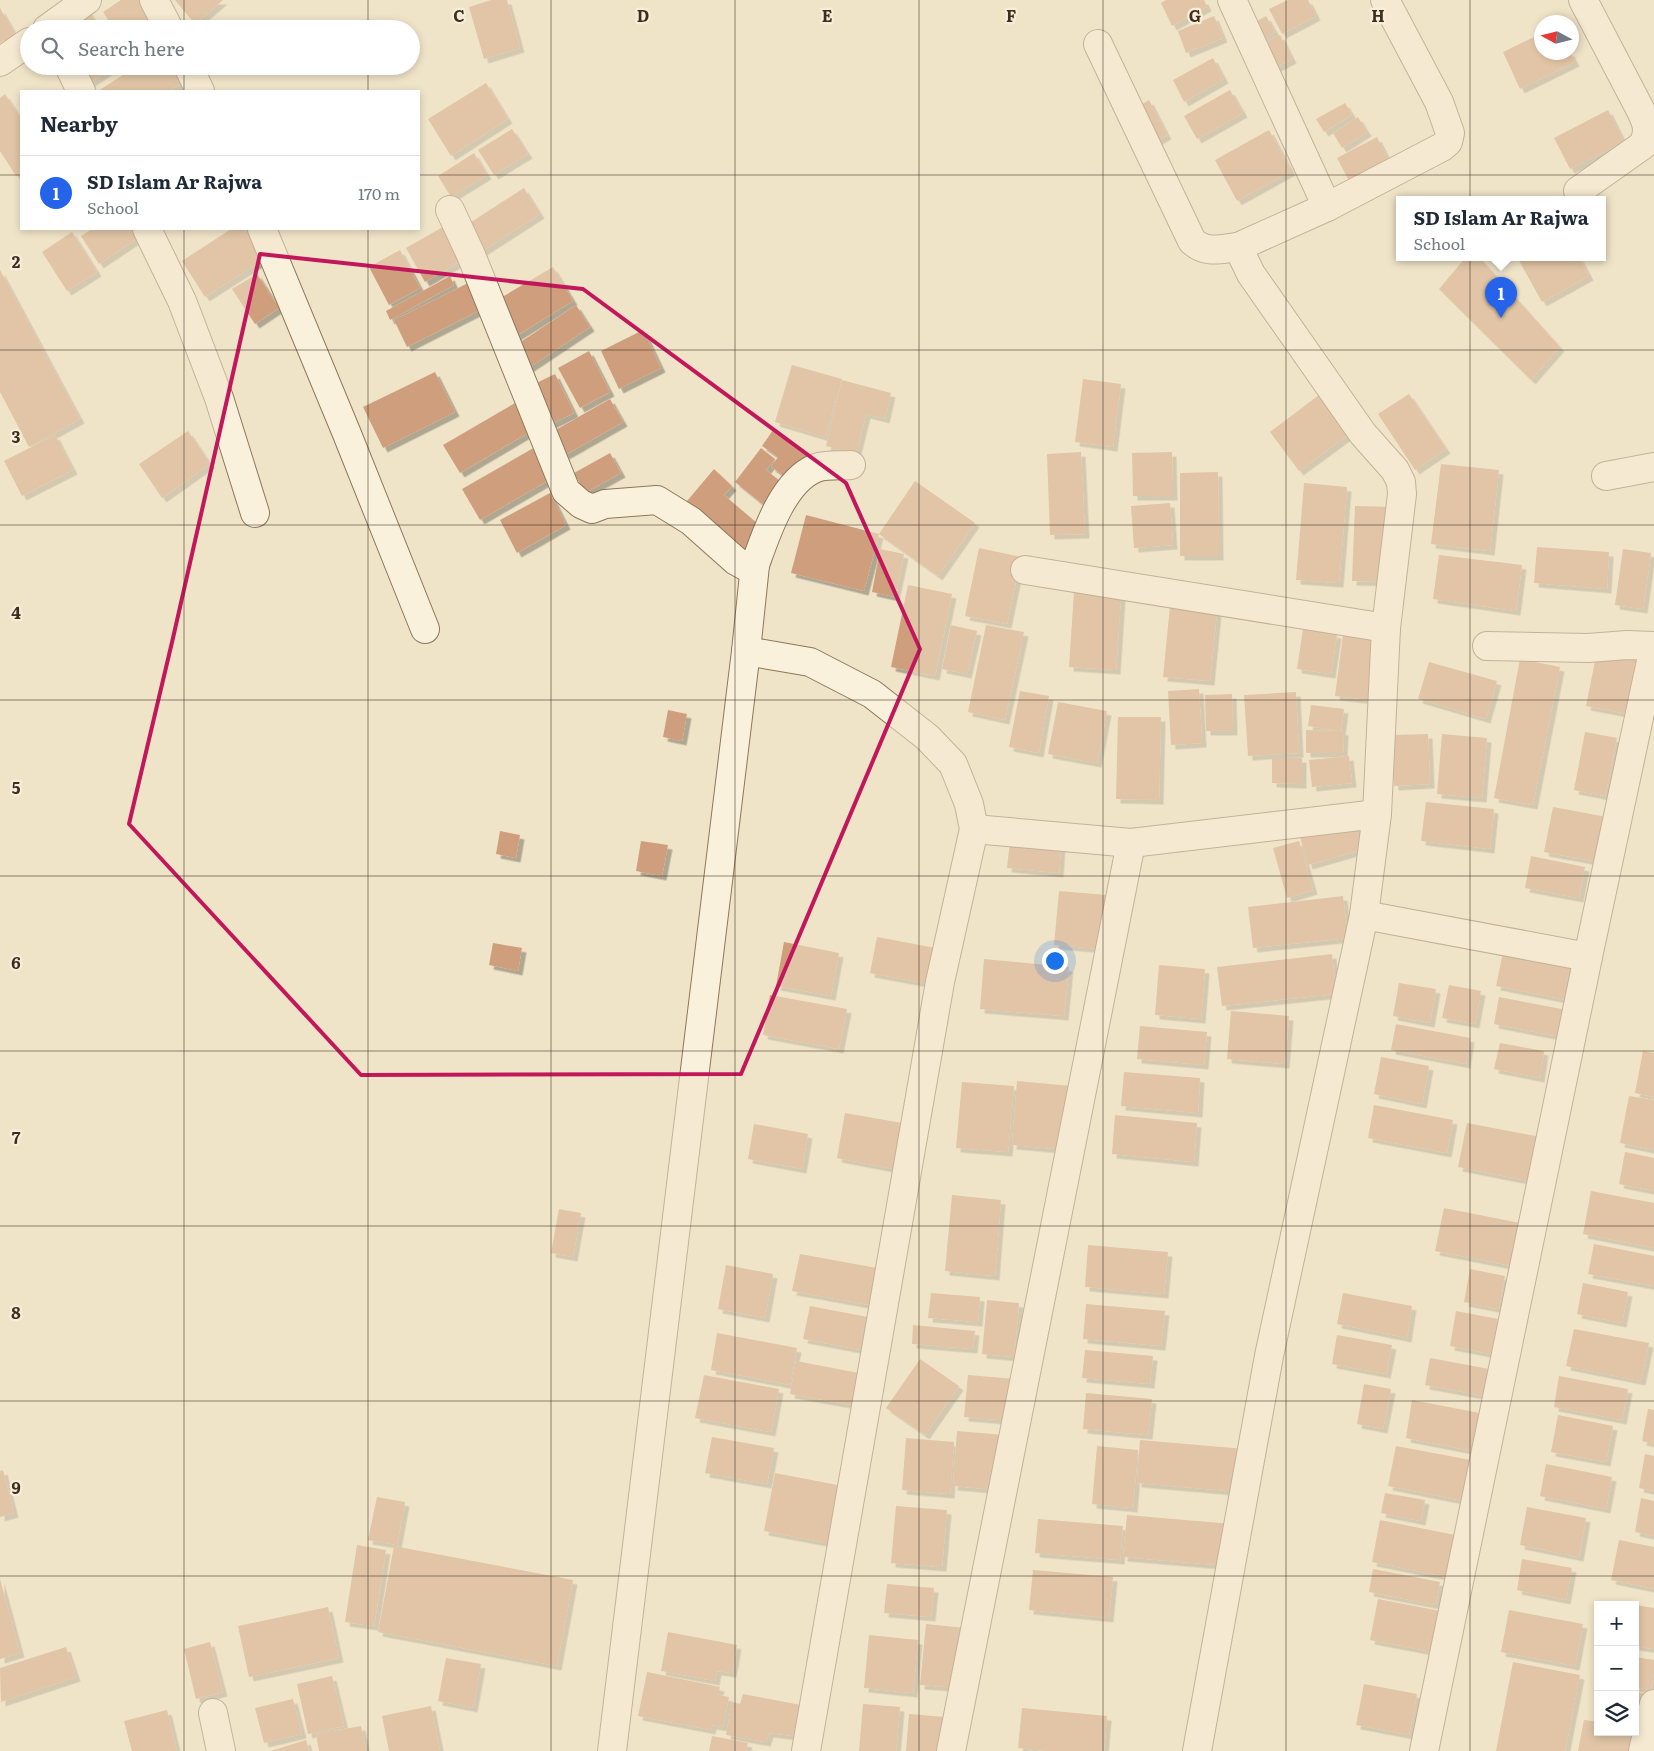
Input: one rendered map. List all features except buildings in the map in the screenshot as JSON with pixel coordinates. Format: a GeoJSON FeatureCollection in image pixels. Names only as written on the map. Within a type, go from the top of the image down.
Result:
{"type":"FeatureCollection","features":[{"type":"Feature","properties":{"kind":"street"},"geometry":{"type":"LineString","coordinates":[[59,20],[87,0]]}},
{"type":"Feature","properties":{"kind":"street"},"geometry":{"type":"LineString","coordinates":[[154,0],[164,20]]}},
{"type":"Feature","properties":{"kind":"street"},"geometry":{"type":"LineString","coordinates":[[1232,0],[1326,207]]}},
{"type":"Feature","properties":{"kind":"street"},"geometry":{"type":"LineString","coordinates":[[1098,44],[1192,241],[1200,248],[1238,247],[1326,207],[1442,147],[1448,142],[1450,133],[1438,102],[1385,0]]}},
{"type":"Feature","properties":{"kind":"street"},"geometry":{"type":"LineString","coordinates":[[1578,191],[1643,145],[1648,134],[1647,124],[1640,109],[1584,0]]}},
{"type":"Feature","properties":{"kind":"street"},"geometry":{"type":"LineString","coordinates":[[0,62],[20,48]]}},
{"type":"Feature","properties":{"kind":"street"},"geometry":{"type":"LineString","coordinates":[[73,75],[80,90]]}},
{"type":"Feature","properties":{"kind":"street"},"geometry":{"type":"LineString","coordinates":[[192,75],[200,90]]}},
{"type":"Feature","properties":{"kind":"street"},"geometry":{"type":"LineString","coordinates":[[450,210],[471,255],[566,491],[581,504],[592,509],[605,504],[657,500],[692,522],[736,562],[745,566],[755,565]]}},
{"type":"Feature","properties":{"kind":"street"},"geometry":{"type":"LineString","coordinates":[[147,230],[182,301],[219,398],[255,513]]}},
{"type":"Feature","properties":{"kind":"street"},"geometry":{"type":"LineString","coordinates":[[262,230],[425,629]]}},
{"type":"Feature","properties":{"kind":"street"},"geometry":{"type":"LineString","coordinates":[[1197,1751],[1269,1356],[1364,915],[1378,814],[1386,628],[1402,494],[1401,482],[1395,470],[1363,434],[1251,274],[1238,247]]}},
{"type":"Feature","properties":{"kind":"street"},"geometry":{"type":"LineString","coordinates":[[612,1751],[755,565],[781,502],[803,474],[818,467],[851,465]]}},
{"type":"Feature","properties":{"kind":"street"},"geometry":{"type":"LineString","coordinates":[[1606,476],[1654,467]]}},
{"type":"Feature","properties":{"kind":"street"},"geometry":{"type":"LineString","coordinates":[[1025,570],[1386,628]]}},
{"type":"Feature","properties":{"kind":"street"},"geometry":{"type":"LineString","coordinates":[[1424,1751],[1654,647],[1627,645],[1588,648],[1487,646]]}},
{"type":"Feature","properties":{"kind":"street"},"geometry":{"type":"LineString","coordinates":[[746,651],[810,662],[872,694],[927,737],[953,764],[970,804],[974,829],[940,982],[806,1751]]}},
{"type":"Feature","properties":{"kind":"street"},"geometry":{"type":"LineString","coordinates":[[974,829],[1131,843],[1378,814]]}},
{"type":"Feature","properties":{"kind":"street"},"geometry":{"type":"LineString","coordinates":[[951,1751],[1131,843]]}},
{"type":"Feature","properties":{"kind":"street"},"geometry":{"type":"LineString","coordinates":[[1364,915],[1588,957]]}},
{"type":"Feature","properties":{"kind":"street"},"geometry":{"type":"LineString","coordinates":[[1644,1751],[1654,1704]]}},
{"type":"Feature","properties":{"kind":"street"},"geometry":{"type":"LineString","coordinates":[[213,1713],[221,1751]]}},
{"type":"Feature","properties":{"kind":"highlighted area"},"geometry":{"type":"Polygon","coordinates":[[[260,254],[583,289],[846,483],[920,649],[741,1074],[361,1075],[129,824],[260,254]]]}},
{"type":"Feature","properties":{"kind":"place","name":"SD Islam Ar Rajwa"},"geometry":{"type":"Point","coordinates":[1501,318]}}]}
